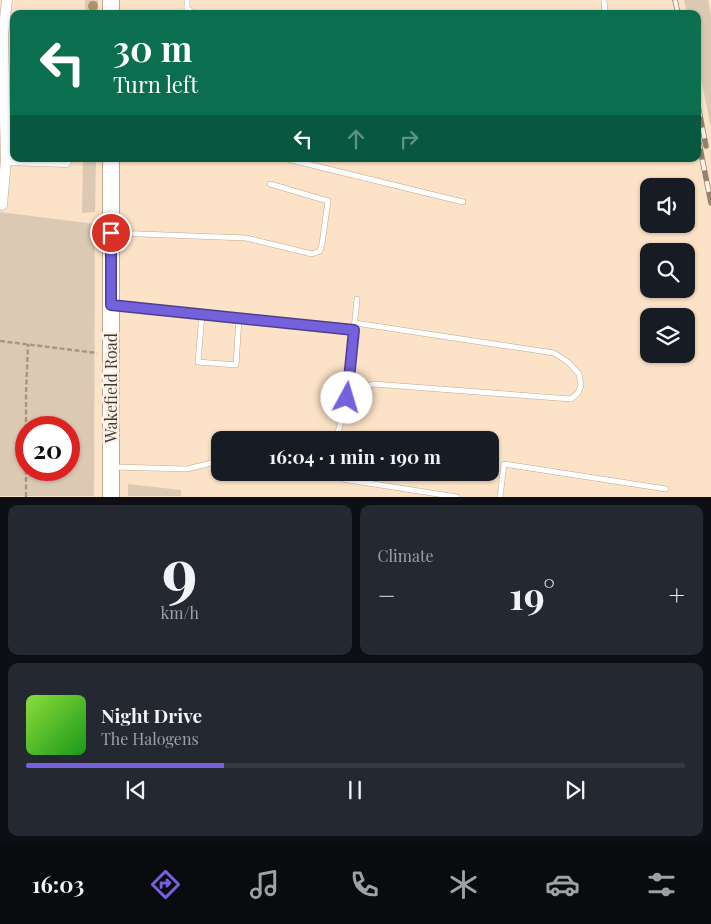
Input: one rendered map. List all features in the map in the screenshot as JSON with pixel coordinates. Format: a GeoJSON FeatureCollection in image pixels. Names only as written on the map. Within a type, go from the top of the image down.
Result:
{"type":"FeatureCollection","features":[{"type":"Feature","properties":{"kind":"main road","name":"Wakefield Road"},"geometry":{"type":"LineString","coordinates":[[111,162],[111,496]]}},
{"type":"Feature","properties":{"kind":"street"},"geometry":{"type":"LineString","coordinates":[[2,205],[6,160],[3,36],[7,0]]}},
{"type":"Feature","properties":{"kind":"street"},"geometry":{"type":"LineString","coordinates":[[3,36],[10,36]]}},
{"type":"Feature","properties":{"kind":"street"},"geometry":{"type":"LineString","coordinates":[[6,160],[10,160]]}},
{"type":"Feature","properties":{"kind":"lane"},"geometry":{"type":"LineString","coordinates":[[299,162],[463,202]]}},
{"type":"Feature","properties":{"kind":"lane"},"geometry":{"type":"LineString","coordinates":[[111,233],[246,238],[312,254],[320,251],[328,200],[270,184]]}},
{"type":"Feature","properties":{"kind":"lane"},"geometry":{"type":"LineString","coordinates":[[338,431],[347,398],[357,299]]}},
{"type":"Feature","properties":{"kind":"lane"},"geometry":{"type":"LineString","coordinates":[[111,305],[354,330]]}},
{"type":"Feature","properties":{"kind":"lane"},"geometry":{"type":"LineString","coordinates":[[202,314],[198,362],[236,364],[239,318]]}},
{"type":"Feature","properties":{"kind":"lane"},"geometry":{"type":"LineString","coordinates":[[347,398],[358,389],[373,384],[571,399],[578,393],[581,385],[578,374],[568,362],[554,353],[355,323]]}},
{"type":"Feature","properties":{"kind":"lane"},"geometry":{"type":"LineString","coordinates":[[111,467],[187,469],[211,463]]}},
{"type":"Feature","properties":{"kind":"lane"},"geometry":{"type":"LineString","coordinates":[[500,496],[504,464],[666,489]]}},
{"type":"Feature","properties":{"kind":"lane"},"geometry":{"type":"LineString","coordinates":[[356,481],[457,496]]}},
{"type":"Feature","properties":{"kind":"path"},"geometry":{"type":"LineString","coordinates":[[0,341],[111,354]]}},
{"type":"Feature","properties":{"kind":"path"},"geometry":{"type":"LineString","coordinates":[[26,496],[28,344]]}},
{"type":"Feature","properties":{"kind":"shaded area"},"geometry":{"type":"Polygon","coordinates":[[[85,0],[98,0],[98,10],[85,10],[85,0]]]}},
{"type":"Feature","properties":{"kind":"shaded area"},"geometry":{"type":"Polygon","coordinates":[[[684,0],[708,0],[711,16],[711,128],[701,78],[701,10],[686,10],[684,0]]]}},
{"type":"Feature","properties":{"kind":"shaded area"},"geometry":{"type":"Polygon","coordinates":[[[83,162],[96,162],[95,212],[82,213],[83,162]]]}},
{"type":"Feature","properties":{"kind":"shaded area"},"geometry":{"type":"Polygon","coordinates":[[[0,212],[95,224],[94,496],[0,496],[0,212]]]}},
{"type":"Feature","properties":{"kind":"shaded area"},"geometry":{"type":"Polygon","coordinates":[[[128,484],[181,490],[181,496],[128,496],[128,484]]]}},
{"type":"Feature","properties":{"kind":"railway"},"geometry":{"type":"LineString","coordinates":[[675,0],[677,10]]}},
{"type":"Feature","properties":{"kind":"railway"},"geometry":{"type":"LineString","coordinates":[[701,121],[706,146]]}},
{"type":"Feature","properties":{"kind":"railway"},"geometry":{"type":"LineString","coordinates":[[701,153],[711,203]]}},
{"type":"Feature","properties":{"kind":"route"},"geometry":{"type":"LineString","coordinates":[[111,233],[111,305],[354,330],[347,398]]}}]}
